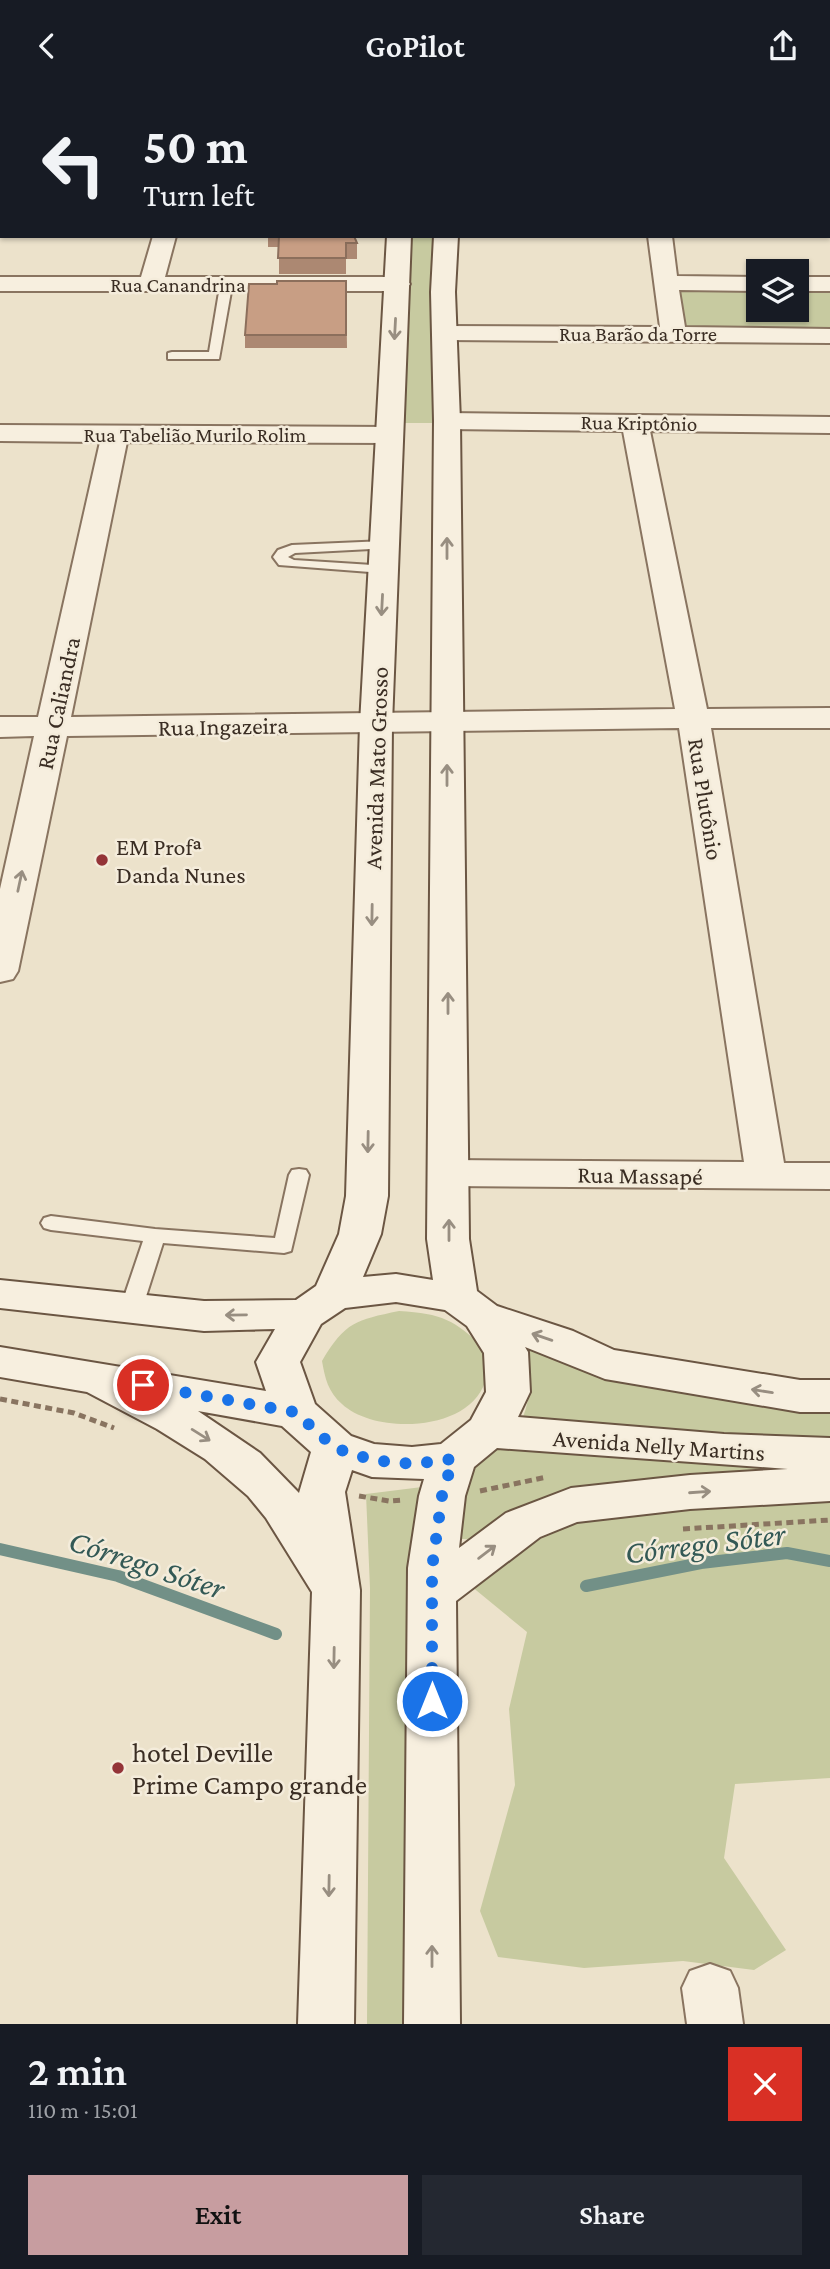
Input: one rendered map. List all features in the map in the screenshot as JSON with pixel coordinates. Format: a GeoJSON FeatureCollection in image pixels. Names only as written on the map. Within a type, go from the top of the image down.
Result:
{"type":"FeatureCollection","features":[{"type":"Feature","properties":{"kind":"main road"},"geometry":{"type":"LineString","coordinates":[[151,285],[163,238]]}},
{"type":"Feature","properties":{"kind":"main road","name":"Avenida Mato Grosso"},"geometry":{"type":"LineString","coordinates":[[399,238],[398,284],[419,416],[446,720],[450,1173],[448,1239],[470,1307]]}},
{"type":"Feature","properties":{"kind":"main road","name":"Avenida Mato Grosso"},"geometry":{"type":"LineString","coordinates":[[319,1304],[360,1234],[367,1196],[376,724],[390,435],[419,416],[446,333],[443,292],[446,238]]}},
{"type":"Feature","properties":{"kind":"main road"},"geometry":{"type":"LineString","coordinates":[[660,238],[673,334]]}},
{"type":"Feature","properties":{"kind":"main road"},"geometry":{"type":"LineString","coordinates":[[667,283],[746,284]]}},
{"type":"Feature","properties":{"kind":"main road","name":"Rua Canandrina"},"geometry":{"type":"LineString","coordinates":[[0,284],[398,284],[428,285],[443,292]]}},
{"type":"Feature","properties":{"kind":"main road"},"geometry":{"type":"LineString","coordinates":[[809,284],[830,285]]}},
{"type":"Feature","properties":{"kind":"main road","name":"Rua Barão da Torre"},"geometry":{"type":"LineString","coordinates":[[446,333],[830,336]]}},
{"type":"Feature","properties":{"kind":"main road","name":"Rua Kriptônio"},"geometry":{"type":"LineString","coordinates":[[419,416],[635,424],[830,425]]}},
{"type":"Feature","properties":{"kind":"main road","name":"Rua Plutônio"},"geometry":{"type":"LineString","coordinates":[[635,424],[693,718],[766,1176]]}},
{"type":"Feature","properties":{"kind":"main road","name":"Rua Tabelião Murilo Rolim"},"geometry":{"type":"LineString","coordinates":[[0,433],[390,435]]}},
{"type":"Feature","properties":{"kind":"main road","name":"Rua Caliandra"},"geometry":{"type":"LineString","coordinates":[[0,971],[115,435]]}},
{"type":"Feature","properties":{"kind":"main road","name":"Rua Ingazeira"},"geometry":{"type":"LineString","coordinates":[[0,727],[376,724],[446,720],[830,718]]}},
{"type":"Feature","properties":{"kind":"main road","name":"Rua Massapé"},"geometry":{"type":"LineString","coordinates":[[450,1173],[830,1176]]}},
{"type":"Feature","properties":{"kind":"main road"},"geometry":{"type":"LineString","coordinates":[[0,1294],[204,1316],[319,1304],[396,1288],[470,1307],[605,1364],[800,1396],[830,1396]]}},
{"type":"Feature","properties":{"kind":"main road"},"geometry":{"type":"LineString","coordinates":[[319,1304],[278,1362],[295,1412],[335,1448],[372,1460],[399,1463],[453,1459],[488,1431],[508,1392],[506,1352],[470,1307]]}},
{"type":"Feature","properties":{"kind":"main road"},"geometry":{"type":"LineString","coordinates":[[0,1362],[295,1412]]}},
{"type":"Feature","properties":{"kind":"main road"},"geometry":{"type":"LineString","coordinates":[[98,1379],[162,1411],[233,1454],[282,1504],[336,1590]]}},
{"type":"Feature","properties":{"kind":"main road","name":"Avenida Nelly Martins"},"geometry":{"type":"LineString","coordinates":[[488,1431],[724,1450],[830,1455]]}},
{"type":"Feature","properties":{"kind":"main road"},"geometry":{"type":"LineString","coordinates":[[326,2024],[336,1590],[321,1492],[335,1448]]}},
{"type":"Feature","properties":{"kind":"main road"},"geometry":{"type":"LineString","coordinates":[[432,2024],[432,1568],[442,1496],[453,1459]]}},
{"type":"Feature","properties":{"kind":"main road"},"geometry":{"type":"LineString","coordinates":[[432,1593],[523,1525],[571,1505],[690,1492],[830,1484]]}},
{"type":"Feature","properties":{"kind":"lane"},"geometry":{"type":"LineString","coordinates":[[172,356],[215,356],[226,286]]}},
{"type":"Feature","properties":{"kind":"lane"},"geometry":{"type":"LineString","coordinates":[[292,549],[384,557],[294,564],[284,562],[280,557],[292,549]]}},
{"type":"Feature","properties":{"kind":"lane"},"geometry":{"type":"LineString","coordinates":[[51,1223],[155,1236],[284,1246],[299,1175]]}},
{"type":"Feature","properties":{"kind":"lane"},"geometry":{"type":"LineString","coordinates":[[131,1309],[155,1236]]}},
{"type":"Feature","properties":{"kind":"green space"},"geometry":{"type":"Polygon","coordinates":[[[405,238],[433,238],[432,423],[398,423],[405,238]]]}},
{"type":"Feature","properties":{"kind":"green space"},"geometry":{"type":"Polygon","coordinates":[[[667,283],[746,284],[746,322],[809,322],[809,284],[830,284],[830,336],[673,334],[667,283]]]}},
{"type":"Feature","properties":{"kind":"green space"},"geometry":{"type":"Polygon","coordinates":[[[399,1311],[437,1316],[464,1331],[485,1349],[485,1382],[476,1399],[461,1411],[441,1419],[398,1424],[376,1421],[357,1414],[333,1395],[322,1361],[330,1348],[345,1330],[362,1320],[399,1311]]]}},
{"type":"Feature","properties":{"kind":"green space"},"geometry":{"type":"Polygon","coordinates":[[[525,1340],[830,1408],[830,1778],[735,1784],[724,1858],[786,1950],[754,1970],[683,1961],[584,1968],[498,1957],[480,1911],[515,1785],[509,1709],[527,1632],[460,1577],[485,1540],[442,1538],[446,1481],[498,1449],[518,1428],[529,1392],[525,1340]]]}},
{"type":"Feature","properties":{"kind":"green space"},"geometry":{"type":"Polygon","coordinates":[[[430,1486],[420,2024],[367,2024],[370,1588],[366,1494],[430,1486]]]}},
{"type":"Feature","properties":{"kind":"building"},"geometry":{"type":"Polygon","coordinates":[[[279,238],[355,238],[357,243],[346,243],[346,258],[278,258],[279,238]]]}},
{"type":"Feature","properties":{"kind":"building"},"geometry":{"type":"Polygon","coordinates":[[[277,281],[346,281],[346,335],[245,335],[249,284],[277,284],[277,281]]]}},
{"type":"Feature","properties":{"kind":"waterway","name":"Córrego Sóter"},"geometry":{"type":"LineString","coordinates":[[0,1549],[118,1576],[276,1634]]}},
{"type":"Feature","properties":{"kind":"waterway","name":"Córrego Sóter"},"geometry":{"type":"LineString","coordinates":[[586,1586],[701,1563],[787,1553],[830,1561]]}},
{"type":"Feature","properties":{"kind":"place","name":"EM Profª Danda Nunes"},"geometry":{"type":"Point","coordinates":[102,860]}},
{"type":"Feature","properties":{"kind":"place","name":"hotel Deville Prime Campo grande"},"geometry":{"type":"Point","coordinates":[118,1768]}},
{"type":"Feature","properties":{"kind":"route"},"geometry":{"type":"LineString","coordinates":[[143,1385],[295,1412],[335,1448],[372,1460],[412,1464],[453,1459],[442,1496],[432,1568],[432,1701]]}}]}
